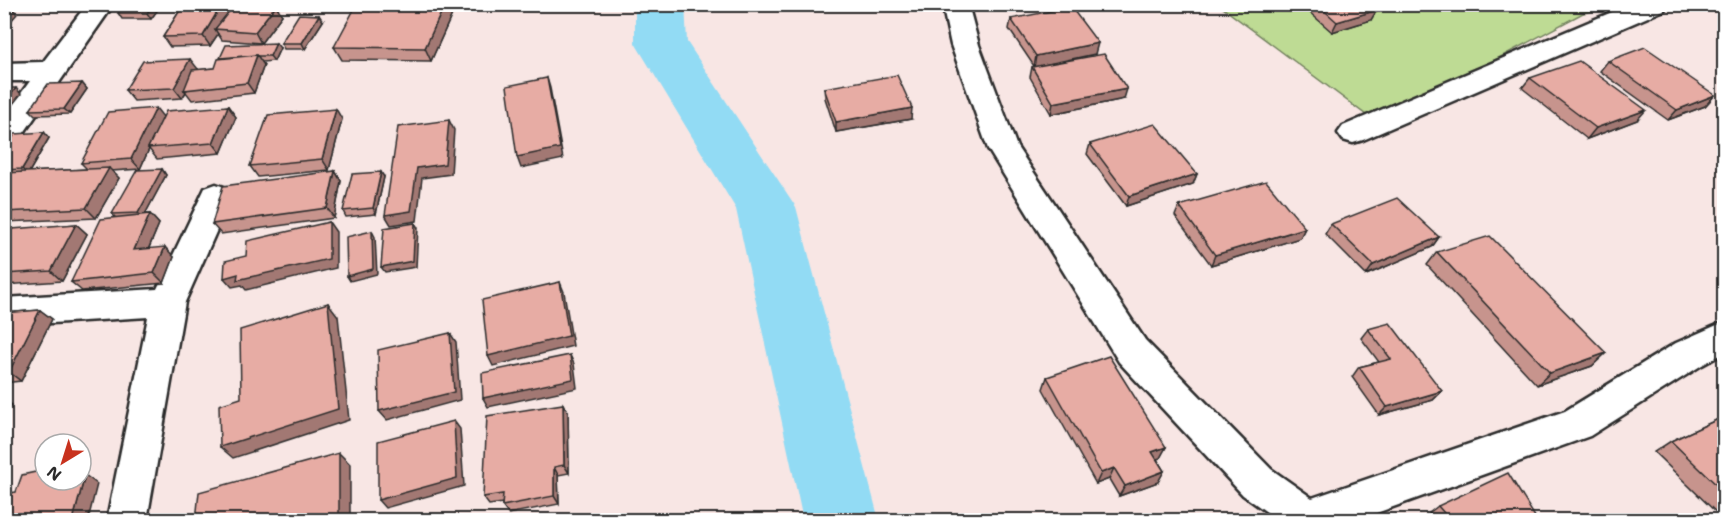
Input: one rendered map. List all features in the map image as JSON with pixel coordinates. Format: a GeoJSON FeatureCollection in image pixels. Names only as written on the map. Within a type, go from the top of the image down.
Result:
{"type":"FeatureCollection","features":[{"type":"Feature","properties":{"kind":"street"},"geometry":{"type":"LineString","coordinates":[[4,140],[51,71],[101,4]]}},
{"type":"Feature","properties":{"kind":"street"},"geometry":{"type":"LineString","coordinates":[[955,4],[965,45],[1003,149],[1132,351],[1257,482],[1306,519],[1398,489],[1577,424],[1689,354],[1725,337]]}},
{"type":"Feature","properties":{"kind":"street"},"geometry":{"type":"LineString","coordinates":[[1353,133],[1655,4]]}},
{"type":"Feature","properties":{"kind":"street"},"geometry":{"type":"LineString","coordinates":[[4,72],[51,71]]}},
{"type":"Feature","properties":{"kind":"street"},"geometry":{"type":"LineString","coordinates":[[127,520],[168,302],[216,196]]}},
{"type":"Feature","properties":{"kind":"street"},"geometry":{"type":"LineString","coordinates":[[4,312],[168,302]]}},
{"type":"Feature","properties":{"kind":"green space"},"geometry":{"type":"Polygon","coordinates":[[[1219,5],[1622,5],[1583,13],[1377,123],[1219,5]]]}},
{"type":"Feature","properties":{"kind":"building"},"geometry":{"type":"Polygon","coordinates":[[[124,4],[154,4],[147,13],[118,13],[124,4]]]}},
{"type":"Feature","properties":{"kind":"building"},"geometry":{"type":"Polygon","coordinates":[[[184,4],[222,4],[203,36],[163,37],[184,4]]]}},
{"type":"Feature","properties":{"kind":"building"},"geometry":{"type":"Polygon","coordinates":[[[235,4],[276,5],[255,32],[215,29],[235,4]]]}},
{"type":"Feature","properties":{"kind":"building"},"geometry":{"type":"Polygon","coordinates":[[[357,4],[445,4],[425,48],[334,47],[357,4]]]}},
{"type":"Feature","properties":{"kind":"building"},"geometry":{"type":"Polygon","coordinates":[[[1317,4],[1370,4],[1377,10],[1337,22],[1317,4]]]}},
{"type":"Feature","properties":{"kind":"building"},"geometry":{"type":"Polygon","coordinates":[[[1071,7],[1098,43],[1036,56],[1011,19],[1071,7]]]}},
{"type":"Feature","properties":{"kind":"building"},"geometry":{"type":"Polygon","coordinates":[[[299,14],[319,15],[302,43],[281,43],[299,14]]]}},
{"type":"Feature","properties":{"kind":"building"},"geometry":{"type":"Polygon","coordinates":[[[276,43],[270,56],[220,58],[226,45],[276,43]]]}},
{"type":"Feature","properties":{"kind":"building"},"geometry":{"type":"Polygon","coordinates":[[[1645,47],[1715,95],[1677,110],[1608,61],[1645,47]]]}},
{"type":"Feature","properties":{"kind":"building"},"geometry":{"type":"Polygon","coordinates":[[[1104,54],[1127,89],[1053,103],[1032,67],[1104,54]]]}},
{"type":"Feature","properties":{"kind":"building"},"geometry":{"type":"Polygon","coordinates":[[[257,55],[247,83],[184,90],[192,70],[215,68],[218,59],[257,55]]]}},
{"type":"Feature","properties":{"kind":"building"},"geometry":{"type":"Polygon","coordinates":[[[190,59],[174,88],[125,90],[143,61],[190,59]]]}},
{"type":"Feature","properties":{"kind":"building"},"geometry":{"type":"Polygon","coordinates":[[[1579,61],[1646,110],[1596,128],[1530,78],[1579,61]]]}},
{"type":"Feature","properties":{"kind":"building"},"geometry":{"type":"Polygon","coordinates":[[[897,75],[912,108],[836,122],[824,88],[897,75]]]}},
{"type":"Feature","properties":{"kind":"building"},"geometry":{"type":"Polygon","coordinates":[[[547,78],[560,148],[517,157],[507,86],[547,78]]]}},
{"type":"Feature","properties":{"kind":"building"},"geometry":{"type":"Polygon","coordinates":[[[82,83],[64,109],[30,110],[48,84],[82,83]]]}},
{"type":"Feature","properties":{"kind":"building"},"geometry":{"type":"Polygon","coordinates":[[[4,88],[16,88],[4,103],[4,88]]]}},
{"type":"Feature","properties":{"kind":"building"},"geometry":{"type":"Polygon","coordinates":[[[228,106],[213,143],[148,148],[166,111],[228,106]]]}},
{"type":"Feature","properties":{"kind":"building"},"geometry":{"type":"Polygon","coordinates":[[[156,108],[131,159],[81,163],[108,112],[156,108]]]}},
{"type":"Feature","properties":{"kind":"building"},"geometry":{"type":"Polygon","coordinates":[[[336,109],[322,159],[250,166],[268,115],[336,109]]]}},
{"type":"Feature","properties":{"kind":"building"},"geometry":{"type":"Polygon","coordinates":[[[449,120],[445,164],[417,168],[411,211],[385,215],[398,127],[449,120]]]}},
{"type":"Feature","properties":{"kind":"building"},"geometry":{"type":"Polygon","coordinates":[[[1155,124],[1197,174],[1129,196],[1090,144],[1155,124]]]}},
{"type":"Feature","properties":{"kind":"building"},"geometry":{"type":"Polygon","coordinates":[[[44,132],[22,169],[4,170],[4,150],[15,134],[44,132]]]}},
{"type":"Feature","properties":{"kind":"building"},"geometry":{"type":"Polygon","coordinates":[[[109,168],[86,208],[4,212],[4,173],[109,168]]]}},
{"type":"Feature","properties":{"kind":"building"},"geometry":{"type":"Polygon","coordinates":[[[162,169],[138,213],[112,214],[137,170],[162,169]]]}},
{"type":"Feature","properties":{"kind":"building"},"geometry":{"type":"Polygon","coordinates":[[[335,171],[327,208],[212,224],[223,186],[335,171]]]}},
{"type":"Feature","properties":{"kind":"building"},"geometry":{"type":"Polygon","coordinates":[[[381,172],[373,208],[343,211],[352,174],[381,172]]]}},
{"type":"Feature","properties":{"kind":"building"},"geometry":{"type":"Polygon","coordinates":[[[1266,181],[1305,228],[1215,255],[1179,206],[1266,181]]]}},
{"type":"Feature","properties":{"kind":"building"},"geometry":{"type":"Polygon","coordinates":[[[1397,198],[1439,237],[1373,265],[1331,224],[1397,198]]]}},
{"type":"Feature","properties":{"kind":"building"},"geometry":{"type":"Polygon","coordinates":[[[150,214],[134,250],[165,247],[154,273],[71,282],[101,219],[150,214]]]}},
{"type":"Feature","properties":{"kind":"building"},"geometry":{"type":"Polygon","coordinates":[[[329,222],[329,259],[237,280],[238,274],[224,278],[225,261],[246,256],[247,241],[329,222]]]}},
{"type":"Feature","properties":{"kind":"building"},"geometry":{"type":"Polygon","coordinates":[[[415,223],[413,261],[381,267],[384,228],[415,223]]]}},
{"type":"Feature","properties":{"kind":"building"},"geometry":{"type":"Polygon","coordinates":[[[76,224],[51,271],[4,274],[4,242],[12,229],[76,224]]]}},
{"type":"Feature","properties":{"kind":"building"},"geometry":{"type":"Polygon","coordinates":[[[372,231],[373,269],[347,276],[346,237],[372,231]]]}},
{"type":"Feature","properties":{"kind":"building"},"geometry":{"type":"Polygon","coordinates":[[[1490,236],[1606,353],[1550,373],[1437,252],[1490,236]]]}},
{"type":"Feature","properties":{"kind":"building"},"geometry":{"type":"Polygon","coordinates":[[[560,282],[569,336],[488,356],[482,300],[560,282]]]}},
{"type":"Feature","properties":{"kind":"building"},"geometry":{"type":"Polygon","coordinates":[[[328,303],[338,409],[220,447],[219,405],[241,398],[240,330],[328,303]]]}},
{"type":"Feature","properties":{"kind":"building"},"geometry":{"type":"Polygon","coordinates":[[[40,310],[9,372],[4,373],[4,313],[40,310]]]}},
{"type":"Feature","properties":{"kind":"building"},"geometry":{"type":"Polygon","coordinates":[[[1390,323],[1442,391],[1387,407],[1359,367],[1391,359],[1368,329],[1390,323]]]}},
{"type":"Feature","properties":{"kind":"building"},"geometry":{"type":"Polygon","coordinates":[[[450,333],[454,392],[379,411],[378,350],[450,333]]]}},
{"type":"Feature","properties":{"kind":"building"},"geometry":{"type":"Polygon","coordinates":[[[570,355],[573,379],[483,398],[482,373],[570,355]]]}},
{"type":"Feature","properties":{"kind":"building"},"geometry":{"type":"Polygon","coordinates":[[[1109,356],[1166,447],[1152,452],[1164,471],[1125,486],[1114,468],[1101,473],[1047,377],[1109,356]]]}},
{"type":"Feature","properties":{"kind":"building"},"geometry":{"type":"Polygon","coordinates":[[[563,404],[564,465],[554,467],[554,496],[502,506],[503,494],[483,497],[487,416],[563,404]]]}},
{"type":"Feature","properties":{"kind":"building"},"geometry":{"type":"Polygon","coordinates":[[[1725,416],[1725,493],[1671,441],[1725,416]]]}},
{"type":"Feature","properties":{"kind":"building"},"geometry":{"type":"Polygon","coordinates":[[[454,421],[457,478],[378,500],[378,441],[454,421]]]}},
{"type":"Feature","properties":{"kind":"building"},"geometry":{"type":"Polygon","coordinates":[[[339,453],[339,515],[322,520],[196,520],[199,492],[339,453]]]}},
{"type":"Feature","properties":{"kind":"building"},"geometry":{"type":"Polygon","coordinates":[[[33,473],[33,492],[80,492],[73,520],[4,520],[4,494],[16,492],[22,475],[33,473]]]}},
{"type":"Feature","properties":{"kind":"building"},"geometry":{"type":"Polygon","coordinates":[[[1508,473],[1537,520],[1450,520],[1438,506],[1508,473]]]}},
{"type":"Feature","properties":{"kind":"waterway"},"geometry":{"type":"LineString","coordinates":[[660,4],[661,43],[766,207],[841,520]]}}]}
